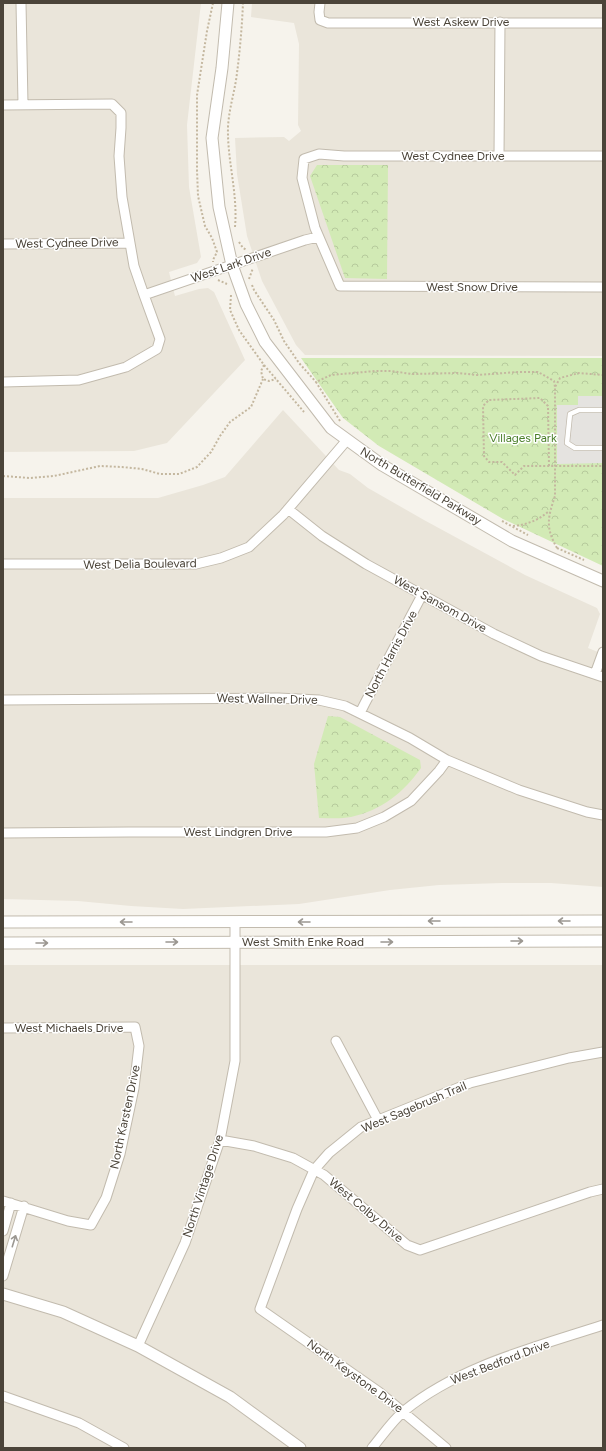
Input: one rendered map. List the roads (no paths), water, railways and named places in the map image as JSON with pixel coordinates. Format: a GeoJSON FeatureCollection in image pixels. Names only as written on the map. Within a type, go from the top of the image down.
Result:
{"type":"FeatureCollection","features":[{"type":"Feature","properties":{"kind":"street"},"geometry":{"type":"LineString","coordinates":[[21,3],[23,104]]}},
{"type":"Feature","properties":{"kind":"street","name":"North Butterfield Parkway"},"geometry":{"type":"LineString","coordinates":[[228,3],[222,68],[212,138],[219,207],[232,265],[246,304],[265,342],[331,428],[382,465],[512,541],[603,581]]}},
{"type":"Feature","properties":{"kind":"street","name":"West Askew Drive"},"geometry":{"type":"LineString","coordinates":[[320,3],[318,12],[320,20],[328,23],[603,23]]}},
{"type":"Feature","properties":{"kind":"street"},"geometry":{"type":"LineString","coordinates":[[499,156],[500,22]]}},
{"type":"Feature","properties":{"kind":"street"},"geometry":{"type":"LineString","coordinates":[[3,105],[112,104],[121,113],[119,156],[122,197],[134,266],[160,339],[157,349],[126,367],[79,380],[3,382]]}},
{"type":"Feature","properties":{"kind":"street","name":"West Cydnee Drive"},"geometry":{"type":"LineString","coordinates":[[318,237],[302,178],[304,159],[319,154],[351,156],[603,156]]}},
{"type":"Feature","properties":{"kind":"street","name":"West Lark Drive"},"geometry":{"type":"LineString","coordinates":[[144,296],[251,258],[318,237]]}},
{"type":"Feature","properties":{"kind":"street","name":"West Snow Drive"},"geometry":{"type":"LineString","coordinates":[[318,237],[340,286],[603,287]]}},
{"type":"Feature","properties":{"kind":"street","name":"West Cydnee Drive"},"geometry":{"type":"LineString","coordinates":[[3,244],[130,243]]}},
{"type":"Feature","properties":{"kind":"street","name":"West Delia Boulevard"},"geometry":{"type":"LineString","coordinates":[[3,564],[196,564],[221,558],[249,547],[288,509],[347,440]]}},
{"type":"Feature","properties":{"kind":"street","name":"West Sansom Drive"},"geometry":{"type":"LineString","coordinates":[[288,509],[322,536],[366,564],[494,634],[542,656],[599,676]]}},
{"type":"Feature","properties":{"kind":"street","name":"North Harris Drive"},"geometry":{"type":"LineString","coordinates":[[360,713],[422,595]]}},
{"type":"Feature","properties":{"kind":"street"},"geometry":{"type":"LineString","coordinates":[[599,676],[603,652]]}},
{"type":"Feature","properties":{"kind":"street","name":"West Wallner Drive"},"geometry":{"type":"LineString","coordinates":[[3,700],[278,698],[319,700],[345,706],[410,738],[447,760],[519,790],[587,812],[603,815]]}},
{"type":"Feature","properties":{"kind":"street","name":"West Lindgren Drive"},"geometry":{"type":"LineString","coordinates":[[3,833],[326,832],[357,828],[384,817],[411,801],[439,771],[447,760]]}},
{"type":"Feature","properties":{"kind":"street","name":"West Smith Enke Road"},"geometry":{"type":"LineString","coordinates":[[3,922],[603,921]]}},
{"type":"Feature","properties":{"kind":"street","name":"North Vintage Drive"},"geometry":{"type":"LineString","coordinates":[[138,1346],[185,1243],[220,1140],[235,1061],[235,922]]}},
{"type":"Feature","properties":{"kind":"street","name":"West Smith Enke Road"},"geometry":{"type":"LineString","coordinates":[[3,943],[603,941]]}},
{"type":"Feature","properties":{"kind":"street","name":"West Michaels Drive"},"geometry":{"type":"LineString","coordinates":[[3,1028],[135,1028]]}},
{"type":"Feature","properties":{"kind":"street","name":"North Karsten Drive"},"geometry":{"type":"LineString","coordinates":[[24,1206],[68,1221],[91,1225],[106,1198],[120,1154],[136,1074],[139,1046],[135,1028]]}},
{"type":"Feature","properties":{"kind":"street"},"geometry":{"type":"LineString","coordinates":[[336,1041],[378,1120]]}},
{"type":"Feature","properties":{"kind":"street","name":"West Sagebrush Trail"},"geometry":{"type":"LineString","coordinates":[[260,1309],[297,1209],[314,1170],[329,1153],[361,1127],[470,1084],[569,1058],[603,1052]]}},
{"type":"Feature","properties":{"kind":"street","name":"West Colby Drive"},"geometry":{"type":"LineString","coordinates":[[220,1140],[254,1146],[293,1158],[324,1175],[407,1245],[420,1250],[590,1192],[603,1189]]}},
{"type":"Feature","properties":{"kind":"street"},"geometry":{"type":"LineString","coordinates":[[3,1231],[7,1202],[24,1206],[3,1276]]}},
{"type":"Feature","properties":{"kind":"street"},"geometry":{"type":"LineString","coordinates":[[3,1294],[63,1312],[138,1346],[230,1397],[300,1448]]}},
{"type":"Feature","properties":{"kind":"street","name":"North Keystone Drive"},"geometry":{"type":"LineString","coordinates":[[260,1309],[379,1392],[446,1448]]}},
{"type":"Feature","properties":{"kind":"street","name":"West Bedford Drive"},"geometry":{"type":"LineString","coordinates":[[372,1448],[404,1412],[442,1384],[504,1358],[603,1326]]}},
{"type":"Feature","properties":{"kind":"street"},"geometry":{"type":"LineString","coordinates":[[3,1396],[79,1423],[124,1448]]}},
{"type":"Feature","properties":{"kind":"lane"},"geometry":{"type":"LineString","coordinates":[[603,410],[579,410],[570,414],[567,442],[576,448],[603,448]]}},
{"type":"Feature","properties":{"kind":"park label","name":"Villages Park"},"geometry":{"type":"Point","coordinates":[523,438]}}]}
